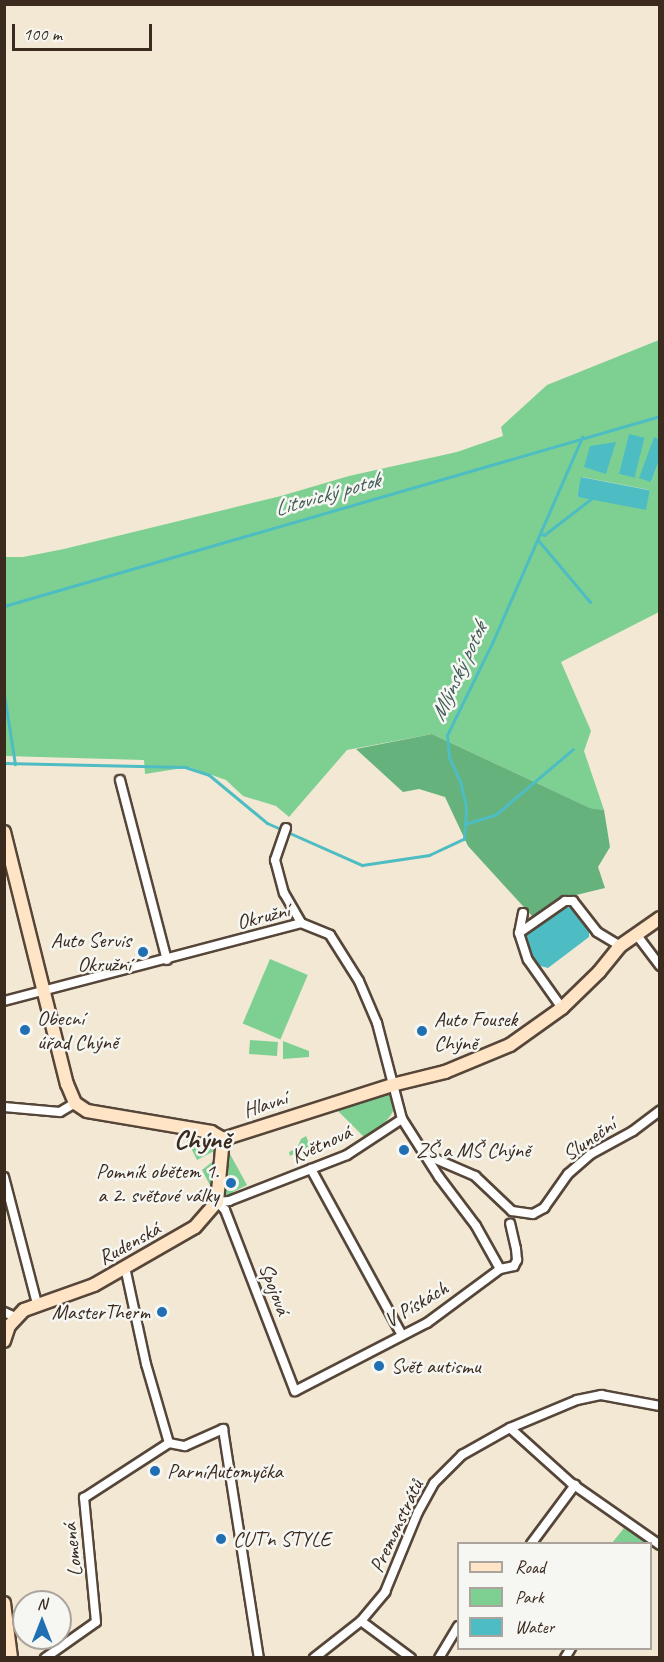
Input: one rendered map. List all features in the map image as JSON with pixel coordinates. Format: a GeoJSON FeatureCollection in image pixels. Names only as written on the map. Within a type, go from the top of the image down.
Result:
{"type":"FeatureCollection","features":[{"type":"Feature","properties":{"kind":"street"},"geometry":{"type":"LineString","coordinates":[[120,780],[167,960]]}},
{"type":"Feature","properties":{"kind":"street"},"geometry":{"type":"LineString","coordinates":[[286,828],[275,860],[284,893],[302,923]]}},
{"type":"Feature","properties":{"kind":"street"},"geometry":{"type":"LineString","coordinates":[[4,832],[67,1084],[75,1103],[60,1112],[4,1107]]}},
{"type":"Feature","properties":{"kind":"street"},"geometry":{"type":"LineString","coordinates":[[519,933],[565,901],[573,901],[597,932],[620,946]]}},
{"type":"Feature","properties":{"kind":"street"},"geometry":{"type":"LineString","coordinates":[[523,913],[519,933],[528,960],[562,1008]]}},
{"type":"Feature","properties":{"kind":"street","name":"Hlavní"},"geometry":{"type":"LineString","coordinates":[[75,1103],[87,1111],[211,1132],[223,1139],[392,1085],[445,1072],[510,1045],[562,1008],[592,979],[620,946],[660,918]]}},
{"type":"Feature","properties":{"kind":"street","name":"Okružní"},"geometry":{"type":"LineString","coordinates":[[4,1001],[302,923],[330,935],[359,981],[377,1023],[392,1085]]}},
{"type":"Feature","properties":{"kind":"street"},"geometry":{"type":"LineString","coordinates":[[636,934],[660,966]]}},
{"type":"Feature","properties":{"kind":"street"},"geometry":{"type":"LineString","coordinates":[[392,1085],[402,1119],[424,1154],[476,1226],[500,1269]]}},
{"type":"Feature","properties":{"kind":"street","name":"Sluneční"},"geometry":{"type":"LineString","coordinates":[[424,1154],[475,1176],[512,1211],[533,1214],[544,1208],[568,1174],[591,1154],[633,1131],[660,1111]]}},
{"type":"Feature","properties":{"kind":"street","name":"Květnová"},"geometry":{"type":"LineString","coordinates":[[217,1202],[229,1202],[347,1155],[402,1119]]}},
{"type":"Feature","properties":{"kind":"street"},"geometry":{"type":"LineString","coordinates":[[217,1202],[223,1139]]}},
{"type":"Feature","properties":{"kind":"street"},"geometry":{"type":"LineString","coordinates":[[311,1169],[402,1335]]}},
{"type":"Feature","properties":{"kind":"street"},"geometry":{"type":"LineString","coordinates":[[4,1177],[37,1304]]}},
{"type":"Feature","properties":{"kind":"street","name":"Rudenská"},"geometry":{"type":"LineString","coordinates":[[4,1341],[10,1314],[94,1285],[180,1238],[195,1227],[217,1202]]}},
{"type":"Feature","properties":{"kind":"street","name":"Spojová"},"geometry":{"type":"LineString","coordinates":[[217,1202],[225,1210],[295,1391]]}},
{"type":"Feature","properties":{"kind":"street","name":"V Pískách"},"geometry":{"type":"LineString","coordinates":[[295,1391],[427,1323],[500,1269],[514,1266],[517,1260],[510,1224]]}},
{"type":"Feature","properties":{"kind":"street"},"geometry":{"type":"LineString","coordinates":[[125,1267],[146,1364],[170,1443]]}},
{"type":"Feature","properties":{"kind":"street","name":"Premonstrátů"},"geometry":{"type":"LineString","coordinates":[[314,1658],[361,1621],[385,1592],[418,1512],[434,1483],[462,1455],[510,1428],[578,1401],[601,1395],[660,1406]]}},
{"type":"Feature","properties":{"kind":"street"},"geometry":{"type":"LineString","coordinates":[[510,1428],[575,1485],[658,1544]]}},
{"type":"Feature","properties":{"kind":"street","name":"Lomená"},"geometry":{"type":"LineString","coordinates":[[45,1658],[96,1622],[84,1498],[170,1443],[185,1446],[223,1429],[259,1658]]}},
{"type":"Feature","properties":{"kind":"street"},"geometry":{"type":"LineString","coordinates":[[532,1542],[575,1485]]}},
{"type":"Feature","properties":{"kind":"street"},"geometry":{"type":"LineString","coordinates":[[4,1603],[11,1658]]}},
{"type":"Feature","properties":{"kind":"street"},"geometry":{"type":"LineString","coordinates":[[361,1621],[411,1658]]}},
{"type":"Feature","properties":{"kind":"street"},"geometry":{"type":"LineString","coordinates":[[439,1658],[457,1629]]}},
{"type":"Feature","properties":{"kind":"green space"},"geometry":{"type":"Polygon","coordinates":[[[659,340],[659,439],[654,438],[651,482],[659,461],[659,612],[561,662],[591,731],[584,751],[604,810],[590,808],[432,734],[347,750],[289,817],[276,806],[243,796],[226,780],[189,767],[145,774],[144,760],[5,756],[5,557],[23,557],[64,549],[281,496],[349,476],[457,452],[503,436],[501,427],[547,385],[659,340]],[[582,477],[577,497],[650,490],[582,477]]]}},
{"type":"Feature","properties":{"kind":"green space"},"geometry":{"type":"Polygon","coordinates":[[[432,734],[590,808],[604,810],[610,847],[598,867],[605,888],[572,896],[532,916],[468,846],[445,797],[419,789],[403,792],[356,749],[432,734]]]}},
{"type":"Feature","properties":{"kind":"green space"},"geometry":{"type":"Polygon","coordinates":[[[270,959],[308,975],[280,1039],[243,1023],[270,959]]]}},
{"type":"Feature","properties":{"kind":"green space"},"geometry":{"type":"Polygon","coordinates":[[[250,1040],[278,1042],[277,1056],[249,1054],[250,1040]]]}},
{"type":"Feature","properties":{"kind":"green space"},"geometry":{"type":"Polygon","coordinates":[[[283,1041],[309,1051],[309,1057],[283,1059],[283,1041]]]}},
{"type":"Feature","properties":{"kind":"green space"},"geometry":{"type":"Polygon","coordinates":[[[388,1093],[395,1107],[391,1115],[383,1125],[364,1137],[337,1110],[388,1093]]]}},
{"type":"Feature","properties":{"kind":"green space"},"geometry":{"type":"Polygon","coordinates":[[[202,1135],[215,1147],[214,1151],[197,1160],[187,1140],[202,1135]]]}},
{"type":"Feature","properties":{"kind":"green space"},"geometry":{"type":"Polygon","coordinates":[[[306,1136],[310,1146],[290,1156],[289,1152],[297,1148],[301,1139],[306,1136]]]}},
{"type":"Feature","properties":{"kind":"green space"},"geometry":{"type":"Polygon","coordinates":[[[230,1144],[230,1154],[247,1185],[233,1192],[233,1197],[224,1197],[230,1144]]]}},
{"type":"Feature","properties":{"kind":"green space"},"geometry":{"type":"Polygon","coordinates":[[[212,1162],[216,1168],[214,1193],[202,1170],[212,1162]]]}},
{"type":"Feature","properties":{"kind":"green space"},"geometry":{"type":"Polygon","coordinates":[[[624,1528],[646,1542],[613,1542],[624,1528]]]}},
{"type":"Feature","properties":{"kind":"water"},"geometry":{"type":"Polygon","coordinates":[[[629,434],[645,438],[635,478],[619,474],[629,434]]]}},
{"type":"Feature","properties":{"kind":"water"},"geometry":{"type":"Polygon","coordinates":[[[654,437],[659,439],[659,461],[651,482],[639,478],[654,437]]]}},
{"type":"Feature","properties":{"kind":"water"},"geometry":{"type":"Polygon","coordinates":[[[616,442],[606,474],[584,467],[590,446],[616,442]]]}},
{"type":"Feature","properties":{"kind":"water"},"geometry":{"type":"Polygon","coordinates":[[[581,477],[650,490],[646,510],[577,497],[581,477]]]}},
{"type":"Feature","properties":{"kind":"water"},"geometry":{"type":"Polygon","coordinates":[[[567,907],[574,908],[589,930],[589,937],[548,968],[537,965],[526,947],[524,938],[528,932],[567,907]]]}},
{"type":"Feature","properties":{"kind":"waterway","name":"Litovický potok"},"geometry":{"type":"LineString","coordinates":[[4,606],[660,416]]}},
{"type":"Feature","properties":{"kind":"waterway","name":"Mlýnský potok"},"geometry":{"type":"LineString","coordinates":[[4,763],[185,767],[209,775],[267,823],[362,865],[429,855],[464,839],[466,807],[460,781],[449,757],[447,735],[493,641],[582,437]]}},
{"type":"Feature","properties":{"kind":"waterway"},"geometry":{"type":"LineString","coordinates":[[541,534],[544,535],[592,498]]}},
{"type":"Feature","properties":{"kind":"waterway"},"geometry":{"type":"LineString","coordinates":[[538,540],[590,602]]}},
{"type":"Feature","properties":{"kind":"waterway"},"geometry":{"type":"LineString","coordinates":[[4,694],[15,764]]}},
{"type":"Feature","properties":{"kind":"waterway"},"geometry":{"type":"LineString","coordinates":[[465,824],[495,815],[573,749]]}},
{"type":"Feature","properties":{"kind":"place","name":"Auto Servis Okružní"},"geometry":{"type":"Point","coordinates":[143,952]}},
{"type":"Feature","properties":{"kind":"place","name":"Obecní úřad Chýně"},"geometry":{"type":"Point","coordinates":[25,1030]}},
{"type":"Feature","properties":{"kind":"place","name":"Auto Fousek Chýně"},"geometry":{"type":"Point","coordinates":[422,1031]}},
{"type":"Feature","properties":{"kind":"place","name":"ZŠ a MŠ Chýně"},"geometry":{"type":"Point","coordinates":[404,1150]}},
{"type":"Feature","properties":{"kind":"place","name":"Pomník obětem 1. a 2. světové války"},"geometry":{"type":"Point","coordinates":[231,1183]}},
{"type":"Feature","properties":{"kind":"place","name":"MasterTherm"},"geometry":{"type":"Point","coordinates":[162,1312]}},
{"type":"Feature","properties":{"kind":"place","name":"Svět autismu"},"geometry":{"type":"Point","coordinates":[379,1366]}},
{"type":"Feature","properties":{"kind":"place","name":"ParníAutomyčka"},"geometry":{"type":"Point","coordinates":[155,1471]}},
{"type":"Feature","properties":{"kind":"place","name":"CUT'n STYLE"},"geometry":{"type":"Point","coordinates":[221,1539]}},
{"type":"Feature","properties":{"kind":"district","name":"Chýně"},"geometry":{"type":"Point","coordinates":[202,1140]}}]}
